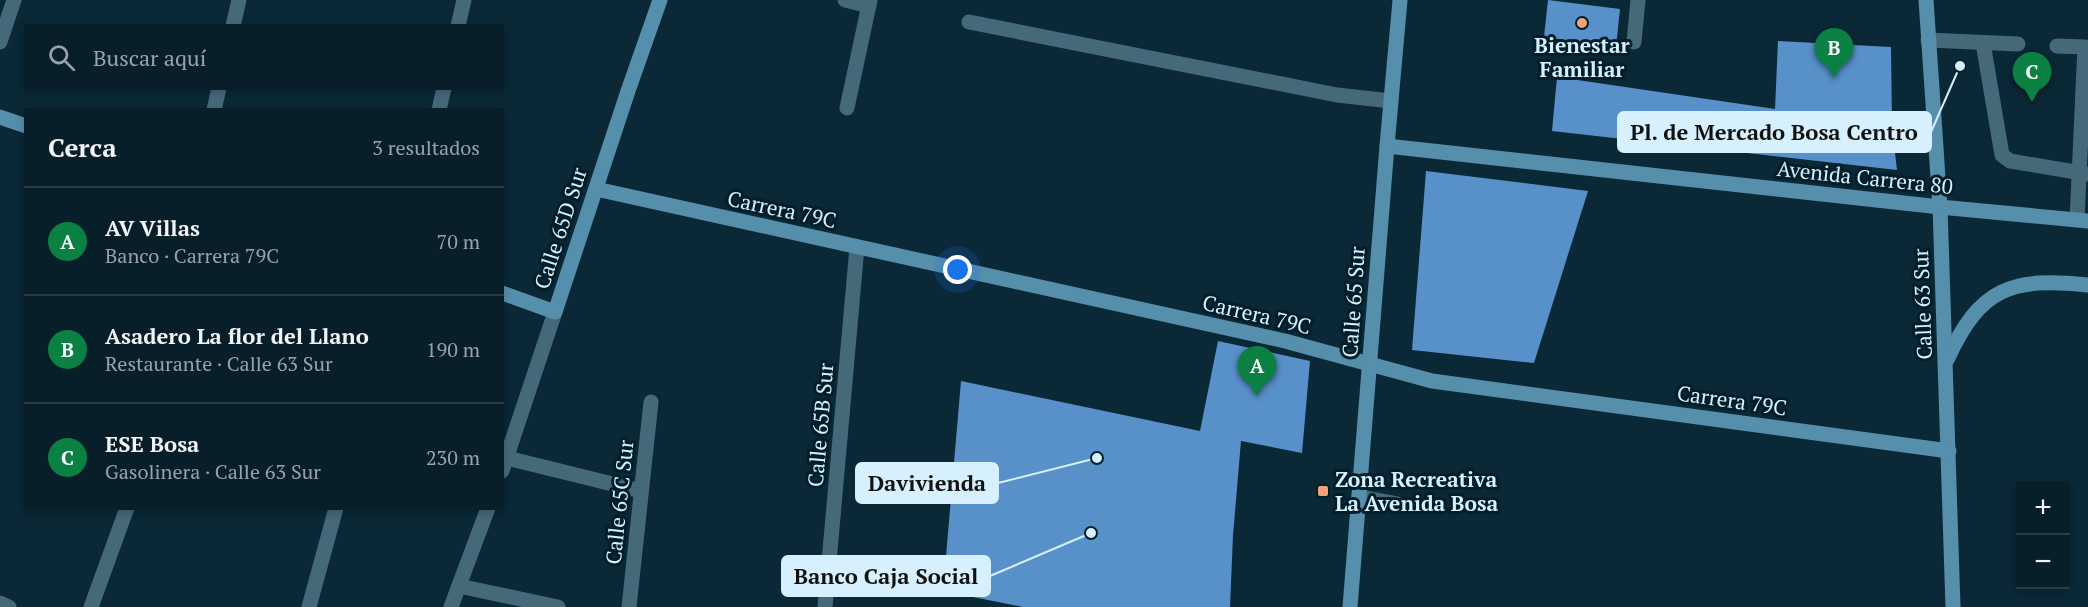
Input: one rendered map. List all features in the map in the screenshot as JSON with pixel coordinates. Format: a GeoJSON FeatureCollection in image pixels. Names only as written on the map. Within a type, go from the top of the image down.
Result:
{"type":"FeatureCollection","features":[{"type":"Feature","properties":{"kind":"street"},"geometry":{"type":"LineString","coordinates":[[0,42],[14,0]]}},
{"type":"Feature","properties":{"kind":"street"},"geometry":{"type":"LineString","coordinates":[[233,24],[239,0]]}},
{"type":"Feature","properties":{"kind":"street"},"geometry":{"type":"LineString","coordinates":[[458,24],[464,0]]}},
{"type":"Feature","properties":{"kind":"street","name":"Calle 65D Sur"},"geometry":{"type":"LineString","coordinates":[[505,464],[660,0]]}},
{"type":"Feature","properties":{"kind":"street"},"geometry":{"type":"LineString","coordinates":[[845,0],[869,3],[847,108]]}},
{"type":"Feature","properties":{"kind":"street","name":"Calle 65 Sur"},"geometry":{"type":"LineString","coordinates":[[1350,607],[1400,0]]}},
{"type":"Feature","properties":{"kind":"street"},"geometry":{"type":"LineString","coordinates":[[1634,42],[1638,0]]}},
{"type":"Feature","properties":{"kind":"street","name":"Calle 63 Sur"},"geometry":{"type":"LineString","coordinates":[[1926,0],[1940,207],[1953,607]]}},
{"type":"Feature","properties":{"kind":"street"},"geometry":{"type":"LineString","coordinates":[[969,22],[1337,95],[1391,101]]}},
{"type":"Feature","properties":{"kind":"street"},"geometry":{"type":"LineString","coordinates":[[1928,40],[2018,44]]}},
{"type":"Feature","properties":{"kind":"street"},"geometry":{"type":"LineString","coordinates":[[1983,42],[2002,155],[2010,161],[2084,173]]}},
{"type":"Feature","properties":{"kind":"street"},"geometry":{"type":"LineString","coordinates":[[2057,46],[2087,47],[2083,220]]}},
{"type":"Feature","properties":{"kind":"street"},"geometry":{"type":"LineString","coordinates":[[214,108],[219,90]]}},
{"type":"Feature","properties":{"kind":"street"},"geometry":{"type":"LineString","coordinates":[[439,108],[444,90]]}},
{"type":"Feature","properties":{"kind":"street"},"geometry":{"type":"LineString","coordinates":[[0,117],[24,125]]}},
{"type":"Feature","properties":{"kind":"street","name":"Avenida Carrera 80"},"geometry":{"type":"LineString","coordinates":[[1387,146],[1940,207],[2083,220]]}},
{"type":"Feature","properties":{"kind":"street","name":"Carrera 79C"},"geometry":{"type":"LineString","coordinates":[[596,189],[1273,339],[1432,381],[1949,451]]}},
{"type":"Feature","properties":{"kind":"street","name":"Calle 65B Sur"},"geometry":{"type":"LineString","coordinates":[[825,607],[857,247]]}},
{"type":"Feature","properties":{"kind":"street"},"geometry":{"type":"LineString","coordinates":[[1946,362],[1956,340],[1974,312],[2002,291],[2027,284],[2054,282],[2088,285]]}},
{"type":"Feature","properties":{"kind":"street"},"geometry":{"type":"LineString","coordinates":[[504,294],[555,312]]}},
{"type":"Feature","properties":{"kind":"street","name":"Calle 65C Sur"},"geometry":{"type":"LineString","coordinates":[[629,607],[651,402]]}},
{"type":"Feature","properties":{"kind":"street"},"geometry":{"type":"LineString","coordinates":[[505,464],[641,491]]}},
{"type":"Feature","properties":{"kind":"street"},"geometry":{"type":"LineString","coordinates":[[1359,497],[1397,504]]}},
{"type":"Feature","properties":{"kind":"street"},"geometry":{"type":"LineString","coordinates":[[91,607],[126,510]]}},
{"type":"Feature","properties":{"kind":"street"},"geometry":{"type":"LineString","coordinates":[[309,607],[335,510]]}},
{"type":"Feature","properties":{"kind":"street"},"geometry":{"type":"LineString","coordinates":[[451,607],[487,510]]}},
{"type":"Feature","properties":{"kind":"street"},"geometry":{"type":"LineString","coordinates":[[459,586],[558,607]]}},
{"type":"Feature","properties":{"kind":"street"},"geometry":{"type":"LineString","coordinates":[[0,603],[9,607]]}},
{"type":"Feature","properties":{"kind":"building","name":"Bienestar Familiar"},"geometry":{"type":"Polygon","coordinates":[[[1548,0],[1620,9],[1616,47],[1544,37],[1548,0]]]}},
{"type":"Feature","properties":{"kind":"building"},"geometry":{"type":"Polygon","coordinates":[[[1778,41],[1891,47],[1892,127],[1897,170],[1552,131],[1557,77],[1775,109],[1778,41]]]}},
{"type":"Feature","properties":{"kind":"building"},"geometry":{"type":"Polygon","coordinates":[[[1426,171],[1588,191],[1534,363],[1412,350],[1426,171]]]}},
{"type":"Feature","properties":{"kind":"building"},"geometry":{"type":"Polygon","coordinates":[[[1218,341],[1310,361],[1302,453],[1241,441],[1230,607],[1023,607],[943,591],[961,381],[1200,431],[1218,341]]]}},
{"type":"Feature","properties":{"kind":"place","name":"Bienestar Familiar"},"geometry":{"type":"Point","coordinates":[1582,23]}},
{"type":"Feature","properties":{"kind":"place","name":"Pl. de Mercado Bosa Centro"},"geometry":{"type":"Point","coordinates":[1960,66]}},
{"type":"Feature","properties":{"kind":"place","name":"Asadero La flor del Llano"},"geometry":{"type":"Point","coordinates":[1834,78]}},
{"type":"Feature","properties":{"kind":"place","name":"ESE Bosa"},"geometry":{"type":"Point","coordinates":[2032,102]}},
{"type":"Feature","properties":{"kind":"place","name":"AV Villas"},"geometry":{"type":"Point","coordinates":[1257,396]}},
{"type":"Feature","properties":{"kind":"place","name":"Davivienda"},"geometry":{"type":"Point","coordinates":[1097,458]}},
{"type":"Feature","properties":{"kind":"place","name":"Zona Recreativa La Avenida Bosa"},"geometry":{"type":"Point","coordinates":[1323,491]}},
{"type":"Feature","properties":{"kind":"place","name":"Banco Caja Social"},"geometry":{"type":"Point","coordinates":[1091,533]}}]}
